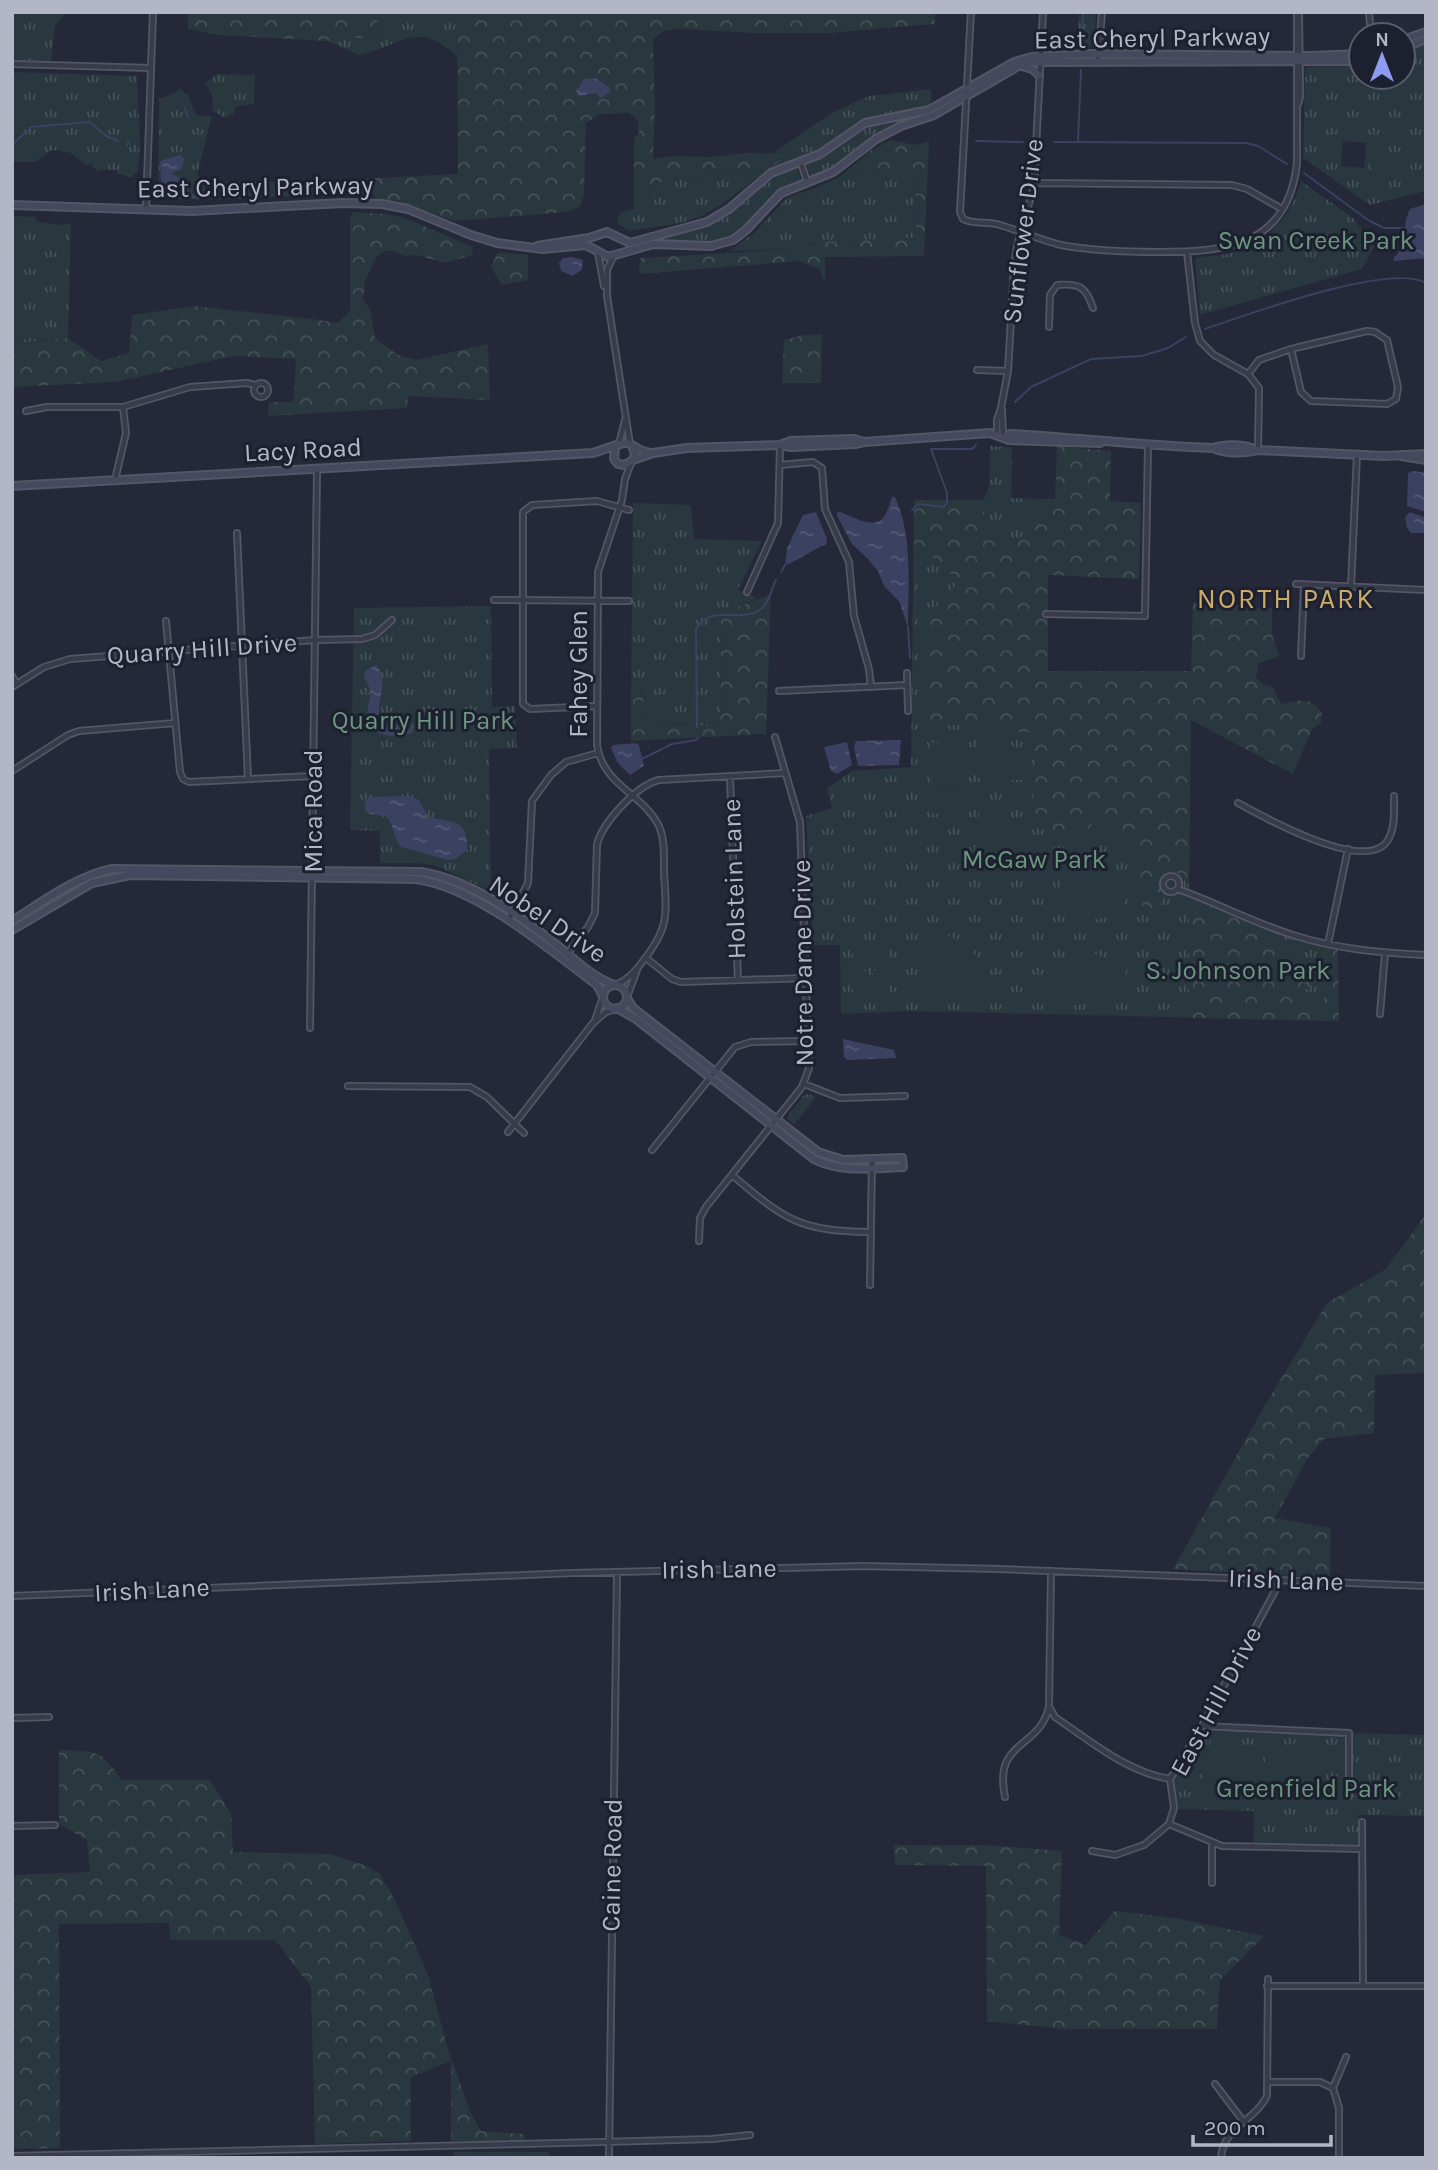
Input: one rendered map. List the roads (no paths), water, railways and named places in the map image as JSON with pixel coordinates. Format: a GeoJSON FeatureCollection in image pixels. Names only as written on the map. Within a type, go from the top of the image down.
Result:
{"type":"FeatureCollection","features":[{"type":"Feature","properties":{"kind":"street"},"geometry":{"type":"LineString","coordinates":[[146,210],[153,12]]}},
{"type":"Feature","properties":{"kind":"street"},"geometry":{"type":"LineString","coordinates":[[971,12],[960,212],[963,219],[996,224],[1062,245],[1132,252],[1225,249],[1246,242],[1272,223],[1282,209],[1295,182],[1298,12]]}},
{"type":"Feature","properties":{"kind":"street","name":"Sunflower Drive"},"geometry":{"type":"LineString","coordinates":[[1000,436],[1001,408],[1008,372],[1014,266],[1034,184],[1043,12]]}},
{"type":"Feature","properties":{"kind":"street"},"geometry":{"type":"LineString","coordinates":[[1098,58],[1102,12]]}},
{"type":"Feature","properties":{"kind":"street","name":"East Cheryl Parkway"},"geometry":{"type":"LineString","coordinates":[[1298,59],[1347,55]]}},
{"type":"Feature","properties":{"kind":"street","name":"East Cheryl Parkway"},"geometry":{"type":"LineString","coordinates":[[534,247],[589,238],[607,232],[630,243],[699,225],[729,209],[771,173],[828,149],[865,123],[929,110],[1020,65],[1040,58]]}},
{"type":"Feature","properties":{"kind":"street","name":"East Cheryl Parkway"},"geometry":{"type":"LineString","coordinates":[[616,254],[653,244],[725,244],[741,235],[781,193],[833,172],[865,146],[888,132],[934,115],[1014,62],[1040,58],[1347,61]]}},
{"type":"Feature","properties":{"kind":"street"},"geometry":{"type":"LineString","coordinates":[[12,64],[151,68]]}},
{"type":"Feature","properties":{"kind":"street"},"geometry":{"type":"LineString","coordinates":[[1020,65],[1039,75]]}},
{"type":"Feature","properties":{"kind":"street"},"geometry":{"type":"LineString","coordinates":[[800,161],[807,181]]}},
{"type":"Feature","properties":{"kind":"street"},"geometry":{"type":"LineString","coordinates":[[1034,184],[1232,185],[1282,209]]}},
{"type":"Feature","properties":{"kind":"street","name":"East Cheryl Parkway"},"geometry":{"type":"LineString","coordinates":[[12,205],[203,211],[382,204],[408,209],[488,241],[544,249],[586,246],[597,252]]}},
{"type":"Feature","properties":{"kind":"street"},"geometry":{"type":"LineString","coordinates":[[602,234],[596,239],[597,252],[607,296],[625,419],[635,454],[632,461]]}},
{"type":"Feature","properties":{"kind":"street"},"geometry":{"type":"LineString","coordinates":[[607,296],[607,270],[620,244],[615,235]]}},
{"type":"Feature","properties":{"kind":"street"},"geometry":{"type":"LineString","coordinates":[[597,252],[604,257],[616,254]]}},
{"type":"Feature","properties":{"kind":"street"},"geometry":{"type":"LineString","coordinates":[[1187,252],[1196,334],[1214,355],[1248,374],[1257,384],[1260,393],[1257,450]]}},
{"type":"Feature","properties":{"kind":"street"},"geometry":{"type":"LineString","coordinates":[[1049,327],[1050,295],[1057,285],[1085,289],[1093,308]]}},
{"type":"Feature","properties":{"kind":"street"},"geometry":{"type":"LineString","coordinates":[[1248,374],[1259,359],[1291,349],[1367,331],[1375,332],[1387,340],[1398,387],[1395,399],[1387,404],[1311,401],[1301,392],[1291,349]]}},
{"type":"Feature","properties":{"kind":"street"},"geometry":{"type":"LineString","coordinates":[[977,370],[1008,372]]}},
{"type":"Feature","properties":{"kind":"street"},"geometry":{"type":"LineString","coordinates":[[26,411],[47,407],[123,407],[190,387],[247,383],[256,385]]}},
{"type":"Feature","properties":{"kind":"street"},"geometry":{"type":"LineString","coordinates":[[115,480],[126,432],[123,407]]}},
{"type":"Feature","properties":{"kind":"street"},"geometry":{"type":"LineString","coordinates":[[625,419],[615,460],[625,479]]}},
{"type":"Feature","properties":{"kind":"street"},"geometry":{"type":"LineString","coordinates":[[617,445],[632,446],[642,453],[653,453],[687,448],[855,444],[990,433],[1009,440],[1213,448],[1221,445],[1257,450],[1399,456],[1426,460]]}},
{"type":"Feature","properties":{"kind":"street","name":"Lacy Road"},"geometry":{"type":"LineString","coordinates":[[12,486],[596,452],[617,445]]}},
{"type":"Feature","properties":{"kind":"street"},"geometry":{"type":"LineString","coordinates":[[747,592],[778,523],[780,445]]}},
{"type":"Feature","properties":{"kind":"street"},"geometry":{"type":"LineString","coordinates":[[1046,614],[1145,616],[1148,446]]}},
{"type":"Feature","properties":{"kind":"street","name":"Lacy Road"},"geometry":{"type":"LineString","coordinates":[[596,452],[615,460]]}},
{"type":"Feature","properties":{"kind":"street"},"geometry":{"type":"LineString","coordinates":[[615,460],[621,465],[653,453]]}},
{"type":"Feature","properties":{"kind":"street"},"geometry":{"type":"LineString","coordinates":[[1399,456],[1409,453],[1426,454]]}},
{"type":"Feature","properties":{"kind":"street"},"geometry":{"type":"LineString","coordinates":[[1351,587],[1357,454]]}},
{"type":"Feature","properties":{"kind":"street","name":"Fahey Glen"},"geometry":{"type":"LineString","coordinates":[[593,1023],[608,987],[624,981],[661,937],[666,914],[662,835],[654,818],[613,779],[598,753],[597,601],[600,560],[632,461]]}},
{"type":"Feature","properties":{"kind":"street"},"geometry":{"type":"LineString","coordinates":[[780,464],[813,462],[822,468],[825,509],[849,562],[854,616],[869,669],[871,687]]}},
{"type":"Feature","properties":{"kind":"street","name":"Mica Road"},"geometry":{"type":"LineString","coordinates":[[310,1028],[317,469]]}},
{"type":"Feature","properties":{"kind":"street"},"geometry":{"type":"LineString","coordinates":[[597,706],[539,709],[525,707],[522,699],[523,513],[532,505],[597,501],[629,510]]}},
{"type":"Feature","properties":{"kind":"street"},"geometry":{"type":"LineString","coordinates":[[237,533],[248,779]]}},
{"type":"Feature","properties":{"kind":"street"},"geometry":{"type":"LineString","coordinates":[[1296,584],[1426,590]]}},
{"type":"Feature","properties":{"kind":"street"},"geometry":{"type":"LineString","coordinates":[[1301,656],[1304,585]]}},
{"type":"Feature","properties":{"kind":"street"},"geometry":{"type":"LineString","coordinates":[[494,600],[629,601]]}},
{"type":"Feature","properties":{"kind":"street","name":"Quarry Hill Drive"},"geometry":{"type":"LineString","coordinates":[[15,686],[56,662],[315,640],[362,639],[375,635],[392,620]]}},
{"type":"Feature","properties":{"kind":"street"},"geometry":{"type":"LineString","coordinates":[[166,621],[180,772],[183,779],[189,782],[313,776]]}},
{"type":"Feature","properties":{"kind":"street"},"geometry":{"type":"LineString","coordinates":[[906,673],[908,711]]}},
{"type":"Feature","properties":{"kind":"street"},"geometry":{"type":"LineString","coordinates":[[12,676],[15,686]]}},
{"type":"Feature","properties":{"kind":"street"},"geometry":{"type":"LineString","coordinates":[[779,691],[907,685]]}},
{"type":"Feature","properties":{"kind":"street"},"geometry":{"type":"LineString","coordinates":[[12,771],[79,731],[175,723]]}},
{"type":"Feature","properties":{"kind":"street","name":"Notre Dame Drive"},"geometry":{"type":"LineString","coordinates":[[699,1241],[703,1212],[804,1084],[809,1068],[800,822],[775,737]]}},
{"type":"Feature","properties":{"kind":"street"},"geometry":{"type":"LineString","coordinates":[[509,919],[528,883],[531,801],[551,775],[566,762],[598,753]]}},
{"type":"Feature","properties":{"kind":"street"},"geometry":{"type":"LineString","coordinates":[[567,954],[589,927],[595,913],[599,839],[604,829],[643,785],[659,780],[785,774]]}},
{"type":"Feature","properties":{"kind":"street","name":"Holstein Lane"},"geometry":{"type":"LineString","coordinates":[[730,777],[738,980]]}},
{"type":"Feature","properties":{"kind":"street"},"geometry":{"type":"LineString","coordinates":[[1238,803],[1304,836],[1348,849],[1369,852],[1386,844],[1393,827],[1394,796]]}},
{"type":"Feature","properties":{"kind":"street"},"geometry":{"type":"LineString","coordinates":[[1328,945],[1348,849]]}},
{"type":"Feature","properties":{"kind":"street","name":"Nobel Drive"},"geometry":{"type":"LineString","coordinates":[[12,921],[77,880],[104,870],[127,868],[313,874],[421,872],[450,879],[513,912],[594,976],[625,990],[633,1008],[776,1119],[816,1156],[843,1160],[902,1158],[903,1167],[831,1166],[816,1156],[771,1126],[636,1019],[606,1005],[600,987],[509,919],[447,887],[420,880],[313,874]]}},
{"type":"Feature","properties":{"kind":"street"},"geometry":{"type":"LineString","coordinates":[[420,880],[421,872]]}},
{"type":"Feature","properties":{"kind":"street","name":"Nobel Drive"},"geometry":{"type":"LineString","coordinates":[[12,930],[81,888],[108,878],[130,875],[246,873]]}},
{"type":"Feature","properties":{"kind":"street"},"geometry":{"type":"LineString","coordinates":[[1178,889],[1265,925],[1328,945],[1385,953],[1426,955]]}},
{"type":"Feature","properties":{"kind":"street"},"geometry":{"type":"LineString","coordinates":[[1380,1014],[1385,953]]}},
{"type":"Feature","properties":{"kind":"street"},"geometry":{"type":"LineString","coordinates":[[646,958],[677,981],[807,978]]}},
{"type":"Feature","properties":{"kind":"street","name":"Fahey Glen"},"geometry":{"type":"LineString","coordinates":[[593,1023],[606,1012],[622,1006],[639,966]]}},
{"type":"Feature","properties":{"kind":"street"},"geometry":{"type":"LineString","coordinates":[[508,1132],[593,1023]]}},
{"type":"Feature","properties":{"kind":"street"},"geometry":{"type":"LineString","coordinates":[[652,1150],[732,1049],[746,1042],[809,1041]]}},
{"type":"Feature","properties":{"kind":"street"},"geometry":{"type":"LineString","coordinates":[[674,1049],[680,1043]]}},
{"type":"Feature","properties":{"kind":"street"},"geometry":{"type":"LineString","coordinates":[[804,1084],[840,1097],[905,1096]]}},
{"type":"Feature","properties":{"kind":"street"},"geometry":{"type":"LineString","coordinates":[[348,1086],[470,1087],[487,1097],[524,1133]]}},
{"type":"Feature","properties":{"kind":"street"},"geometry":{"type":"LineString","coordinates":[[870,1285],[872,1159]]}},
{"type":"Feature","properties":{"kind":"street"},"geometry":{"type":"LineString","coordinates":[[732,1175],[776,1211],[797,1223],[823,1230],[870,1232]]}},
{"type":"Feature","properties":{"kind":"street","name":"Irish Lane"},"geometry":{"type":"LineString","coordinates":[[12,1596],[617,1572],[863,1566],[1426,1586]]}},
{"type":"Feature","properties":{"kind":"street"},"geometry":{"type":"LineString","coordinates":[[1005,1797],[1002,1775],[1006,1760],[1040,1726],[1049,1707],[1051,1571]]}},
{"type":"Feature","properties":{"kind":"street","name":"Caine Road"},"geometry":{"type":"LineString","coordinates":[[609,2158],[617,1572]]}},
{"type":"Feature","properties":{"kind":"street","name":"East Hill Drive"},"geometry":{"type":"LineString","coordinates":[[1169,1824],[1174,1808],[1170,1779],[1202,1726],[1281,1580]]}},
{"type":"Feature","properties":{"kind":"street"},"geometry":{"type":"LineString","coordinates":[[1049,1707],[1055,1717],[1126,1763],[1145,1773],[1170,1779]]}},
{"type":"Feature","properties":{"kind":"street"},"geometry":{"type":"LineString","coordinates":[[12,1718],[49,1717]]}},
{"type":"Feature","properties":{"kind":"street"},"geometry":{"type":"LineString","coordinates":[[1202,1726],[1349,1733],[1349,1796]]}},
{"type":"Feature","properties":{"kind":"street"},"geometry":{"type":"LineString","coordinates":[[1362,1822],[1363,1986]]}},
{"type":"Feature","properties":{"kind":"street"},"geometry":{"type":"LineString","coordinates":[[1093,1851],[1115,1855],[1144,1845],[1169,1824],[1222,1846],[1362,1849]]}},
{"type":"Feature","properties":{"kind":"street"},"geometry":{"type":"LineString","coordinates":[[12,1826],[55,1825]]}},
{"type":"Feature","properties":{"kind":"street"},"geometry":{"type":"LineString","coordinates":[[1212,1843],[1212,1883]]}},
{"type":"Feature","properties":{"kind":"street"},"geometry":{"type":"LineString","coordinates":[[1220,2158],[1224,2140],[1263,2104],[1268,2082],[1268,1979]]}},
{"type":"Feature","properties":{"kind":"street"},"geometry":{"type":"LineString","coordinates":[[1267,1986],[1426,1986]]}},
{"type":"Feature","properties":{"kind":"street"},"geometry":{"type":"LineString","coordinates":[[1341,2158],[1339,2108],[1333,2088],[1346,2057]]}},
{"type":"Feature","properties":{"kind":"street"},"geometry":{"type":"LineString","coordinates":[[1268,2082],[1320,2082],[1333,2088]]}},
{"type":"Feature","properties":{"kind":"street"},"geometry":{"type":"LineString","coordinates":[[1215,2084],[1244,2122]]}},
{"type":"Feature","properties":{"kind":"street"},"geometry":{"type":"LineString","coordinates":[[12,2156],[712,2139],[750,2135]]}},
{"type":"Feature","properties":{"kind":"water"},"geometry":{"type":"Polygon","coordinates":[[[595,78],[609,87],[610,92],[601,98],[596,93],[578,96],[576,89],[583,79],[595,78]]]}},
{"type":"Feature","properties":{"kind":"water"},"geometry":{"type":"Polygon","coordinates":[[[180,155],[184,159],[182,169],[171,173],[183,180],[189,191],[197,197],[195,199],[182,195],[168,182],[165,189],[161,190],[160,161],[180,155]]]}},
{"type":"Feature","properties":{"kind":"water"},"geometry":{"type":"Polygon","coordinates":[[[1426,204],[1426,258],[1394,261],[1402,243],[1410,209],[1426,204]]]}},
{"type":"Feature","properties":{"kind":"water"},"geometry":{"type":"Polygon","coordinates":[[[563,258],[583,260],[582,270],[572,276],[561,271],[559,263],[563,258]]]}},
{"type":"Feature","properties":{"kind":"water"},"geometry":{"type":"Polygon","coordinates":[[[1408,473],[1426,473],[1426,512],[1407,506],[1408,473]]]}},
{"type":"Feature","properties":{"kind":"water"},"geometry":{"type":"Polygon","coordinates":[[[892,497],[895,497],[901,512],[907,544],[908,627],[899,601],[884,586],[878,571],[852,544],[837,516],[837,512],[840,512],[864,522],[877,522],[886,513],[892,497]]]}},
{"type":"Feature","properties":{"kind":"water"},"geometry":{"type":"Polygon","coordinates":[[[816,512],[827,539],[826,544],[785,565],[787,548],[803,515],[816,512]]]}},
{"type":"Feature","properties":{"kind":"water"},"geometry":{"type":"Polygon","coordinates":[[[1410,512],[1426,518],[1426,533],[1411,533],[1407,528],[1405,517],[1410,512]]]}},
{"type":"Feature","properties":{"kind":"water"},"geometry":{"type":"Polygon","coordinates":[[[376,665],[383,685],[379,705],[380,719],[414,732],[402,736],[388,736],[375,732],[365,724],[371,692],[364,676],[365,671],[376,665]]]}},
{"type":"Feature","properties":{"kind":"water"},"geometry":{"type":"Polygon","coordinates":[[[901,740],[899,765],[858,766],[854,747],[856,741],[901,740]]]}},
{"type":"Feature","properties":{"kind":"water"},"geometry":{"type":"Polygon","coordinates":[[[847,742],[852,765],[837,774],[831,771],[824,747],[847,742]]]}},
{"type":"Feature","properties":{"kind":"water"},"geometry":{"type":"Polygon","coordinates":[[[613,745],[639,745],[644,766],[630,775],[617,762],[611,748],[613,745]]]}},
{"type":"Feature","properties":{"kind":"water"},"geometry":{"type":"Polygon","coordinates":[[[410,796],[419,800],[428,817],[451,821],[462,827],[467,839],[467,849],[456,859],[448,860],[401,847],[386,816],[365,811],[365,802],[370,797],[410,796]]]}},
{"type":"Feature","properties":{"kind":"water"},"geometry":{"type":"Polygon","coordinates":[[[843,1039],[894,1050],[896,1058],[847,1060],[844,1057],[843,1039]]]}},
{"type":"Feature","properties":{"kind":"waterway"},"geometry":{"type":"LineString","coordinates":[[1082,46],[1083,12]]}},
{"type":"Feature","properties":{"kind":"waterway"},"geometry":{"type":"LineString","coordinates":[[1078,142],[1081,70]]}},
{"type":"Feature","properties":{"kind":"waterway"},"geometry":{"type":"LineString","coordinates":[[185,108],[188,118]]}},
{"type":"Feature","properties":{"kind":"waterway"},"geometry":{"type":"LineString","coordinates":[[12,145],[31,127],[90,122],[106,136],[118,141]]}},
{"type":"Feature","properties":{"kind":"waterway"},"geometry":{"type":"LineString","coordinates":[[127,145],[129,141]]}},
{"type":"Feature","properties":{"kind":"waterway"},"geometry":{"type":"LineString","coordinates":[[976,141],[1023,142]]}},
{"type":"Feature","properties":{"kind":"waterway"},"geometry":{"type":"LineString","coordinates":[[1054,142],[1246,143],[1258,146],[1287,164]]}},
{"type":"Feature","properties":{"kind":"waterway"},"geometry":{"type":"LineString","coordinates":[[1304,173],[1368,220],[1384,228],[1403,228]]}},
{"type":"Feature","properties":{"kind":"waterway"},"geometry":{"type":"LineString","coordinates":[[1205,329],[1283,303],[1351,285],[1382,279],[1408,278],[1426,283]]}},
{"type":"Feature","properties":{"kind":"waterway"},"geometry":{"type":"LineString","coordinates":[[1015,402],[1031,387],[1091,359],[1142,356],[1168,348],[1186,337]]}},
{"type":"Feature","properties":{"kind":"waterway"},"geometry":{"type":"LineString","coordinates":[[912,510],[919,504],[944,507],[947,502],[947,493],[931,449],[972,449],[976,445]]}},
{"type":"Feature","properties":{"kind":"waterway"},"geometry":{"type":"LineString","coordinates":[[781,572],[785,565]]}},
{"type":"Feature","properties":{"kind":"waterway"},"geometry":{"type":"LineString","coordinates":[[697,727],[696,629],[702,621],[710,617],[745,615],[761,609],[776,580]]}},
{"type":"Feature","properties":{"kind":"waterway"},"geometry":{"type":"LineString","coordinates":[[908,627],[910,658]]}},
{"type":"Feature","properties":{"kind":"waterway"},"geometry":{"type":"LineString","coordinates":[[642,759],[672,744],[698,738]]}},
{"type":"Feature","properties":{"kind":"district","name":"NORTH PARK"},"geometry":{"type":"Point","coordinates":[1286,598]}},
{"type":"Feature","properties":{"kind":"park label","name":"Swan Creek Park"},"geometry":{"type":"Point","coordinates":[1316,240]}},
{"type":"Feature","properties":{"kind":"park label","name":"Quarry Hill Park"},"geometry":{"type":"Point","coordinates":[423,720]}},
{"type":"Feature","properties":{"kind":"park label","name":"McGaw Park"},"geometry":{"type":"Point","coordinates":[1034,859]}},
{"type":"Feature","properties":{"kind":"park label","name":"S. Johnson Park"},"geometry":{"type":"Point","coordinates":[1238,970]}},
{"type":"Feature","properties":{"kind":"park label","name":"Greenfield Park"},"geometry":{"type":"Point","coordinates":[1306,1788]}}]}
